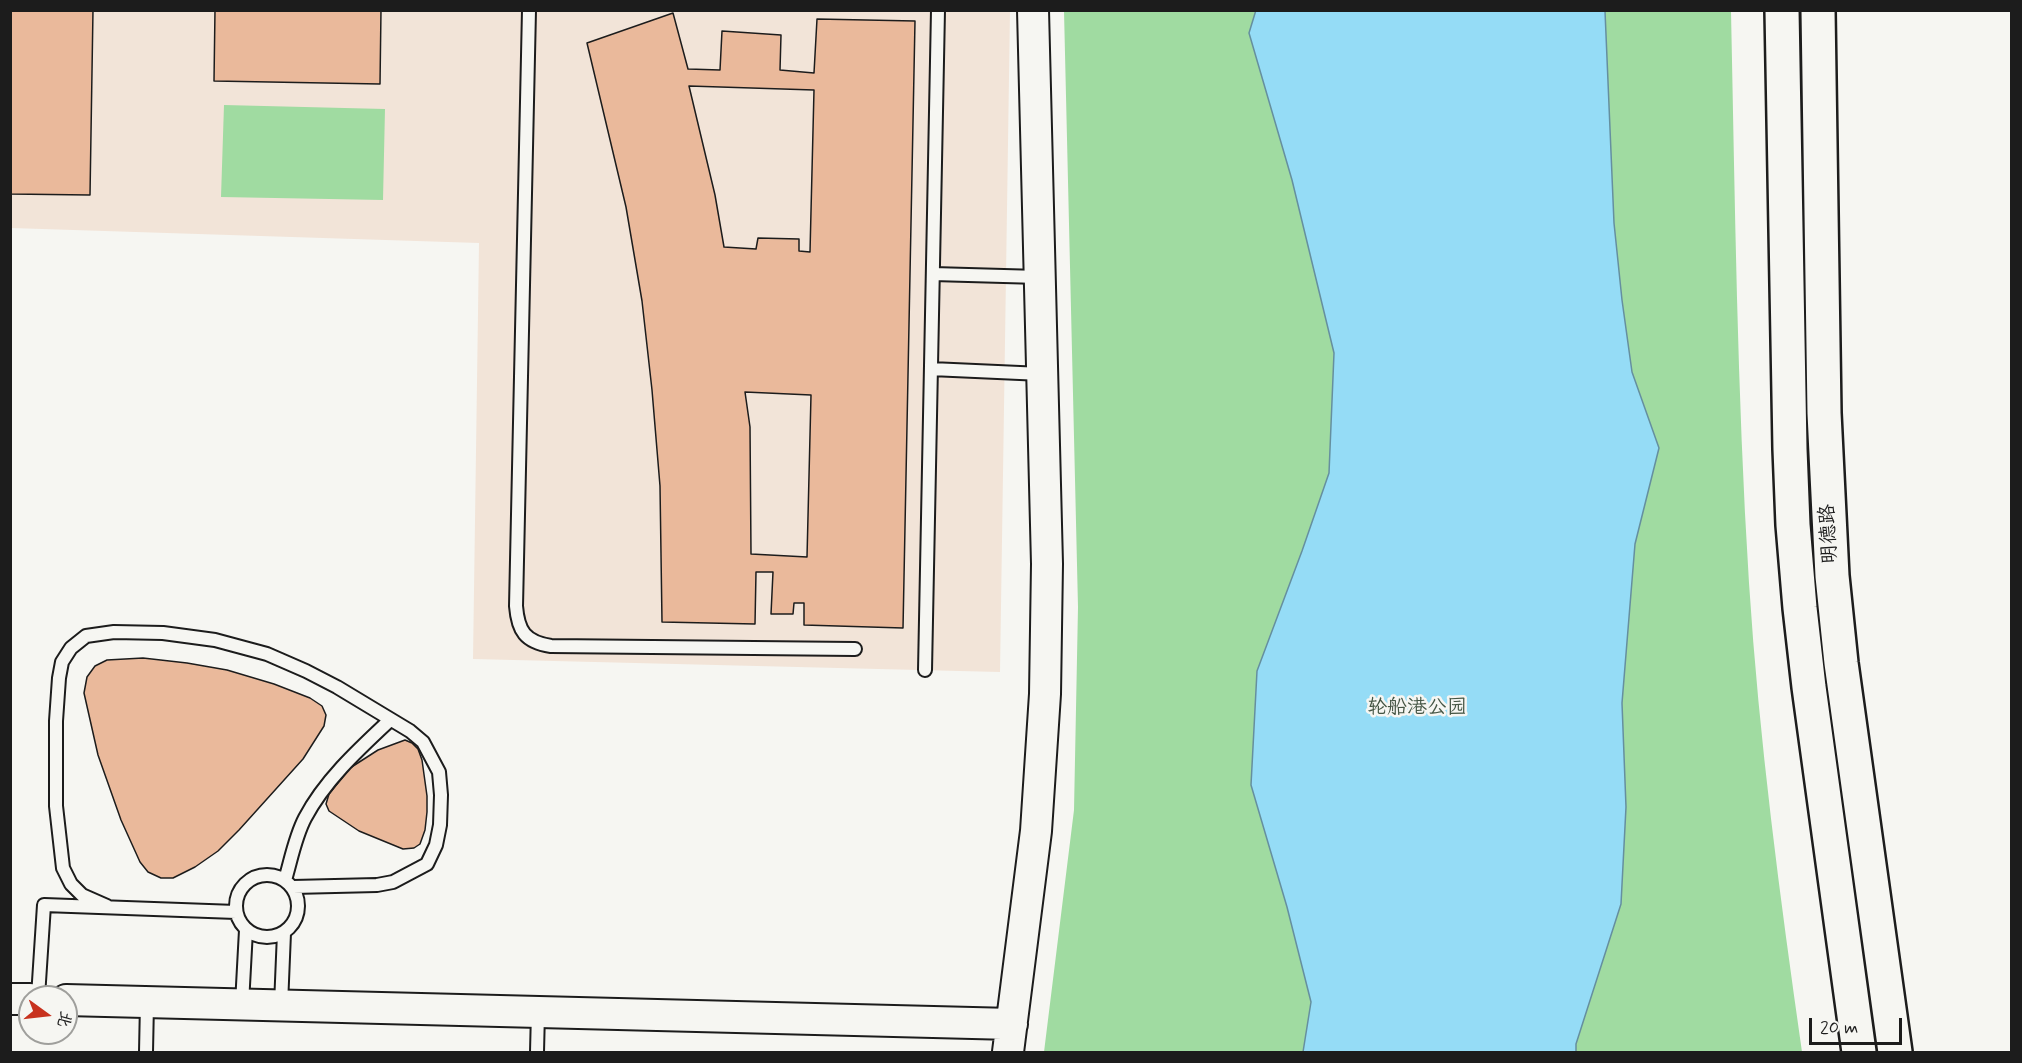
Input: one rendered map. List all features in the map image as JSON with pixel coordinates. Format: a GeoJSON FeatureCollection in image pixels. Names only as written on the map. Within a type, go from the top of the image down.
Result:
{"type":"FeatureCollection","features":[{"type":"Feature","properties":{"kind":"main road"},"geometry":{"type":"LineString","coordinates":[[1782,10],[1793,525],[1809,687],[1858,1053]]}},
{"type":"Feature","properties":{"kind":"main road","name":"明德路"},"geometry":{"type":"LineString","coordinates":[[1818,10],[1824,402],[1832,576],[1841,663],[1895,1053]]}},
{"type":"Feature","properties":{"kind":"street"},"geometry":{"type":"LineString","coordinates":[[78,1000],[538,1012],[1010,1038],[1036,831],[1045,694],[1047,564],[1033,10]]}},
{"type":"Feature","properties":{"kind":"lane"},"geometry":{"type":"LineString","coordinates":[[529,10],[516,606],[517,621],[521,631],[538,644],[551,646],[855,649]]}},
{"type":"Feature","properties":{"kind":"lane"},"geometry":{"type":"LineString","coordinates":[[924,670],[938,10]]}},
{"type":"Feature","properties":{"kind":"lane"},"geometry":{"type":"LineString","coordinates":[[933,274],[1040,277]]}},
{"type":"Feature","properties":{"kind":"lane"},"geometry":{"type":"LineString","coordinates":[[931,369],[1042,374]]}},
{"type":"Feature","properties":{"kind":"lane"},"geometry":{"type":"LineString","coordinates":[[107,906],[82,895],[71,884],[63,868],[56,806],[59,678],[62,662],[71,648],[86,636],[114,632],[163,633],[215,640],[267,654],[306,671],[410,731],[423,742],[440,772],[441,795],[440,825],[436,845],[427,864],[393,882],[377,885],[289,884]]}},
{"type":"Feature","properties":{"kind":"lane"},"geometry":{"type":"LineString","coordinates":[[289,884],[300,830],[313,805],[356,753],[390,720]]}},
{"type":"Feature","properties":{"kind":"lane"},"geometry":{"type":"LineString","coordinates":[[264,874],[275,875],[289,884],[297,897],[298,908],[291,926],[284,933],[264,938],[246,930],[239,922],[236,912],[238,891],[245,883],[264,874]]}},
{"type":"Feature","properties":{"kind":"lane"},"geometry":{"type":"LineString","coordinates":[[39,985],[44,905],[236,912]]}},
{"type":"Feature","properties":{"kind":"lane"},"geometry":{"type":"LineString","coordinates":[[242,1005],[246,930]]}},
{"type":"Feature","properties":{"kind":"lane"},"geometry":{"type":"LineString","coordinates":[[281,1006],[284,933]]}},
{"type":"Feature","properties":{"kind":"lane"},"geometry":{"type":"LineString","coordinates":[[146,1053],[147,1003]]}},
{"type":"Feature","properties":{"kind":"lane"},"geometry":{"type":"LineString","coordinates":[[537,1053],[538,1012]]}},
{"type":"Feature","properties":{"kind":"shaded area"},"geometry":{"type":"Polygon","coordinates":[[[11,11],[1010,11],[1000,672],[473,659],[479,243],[11,228],[11,11]]]}},
{"type":"Feature","properties":{"kind":"green space","name":"轮船港公园"},"geometry":{"type":"Polygon","coordinates":[[[1064,11],[1731,11],[1739,368],[1753,642],[1771,818],[1802,1052],[1044,1052],[1074,810],[1078,607],[1064,11]]]}},
{"type":"Feature","properties":{"kind":"green space"},"geometry":{"type":"Polygon","coordinates":[[[224,105],[385,109],[383,200],[221,197],[224,105]]]}},
{"type":"Feature","properties":{"kind":"water"},"geometry":{"type":"Polygon","coordinates":[[[1256,10],[1605,11],[1614,223],[1622,300],[1632,372],[1659,448],[1635,544],[1622,703],[1626,807],[1621,904],[1576,1044],[1576,1052],[1303,1052],[1311,1002],[1287,907],[1251,785],[1257,671],[1329,473],[1334,353],[1292,180],[1249,33],[1256,10]]]}},
{"type":"Feature","properties":{"kind":"building"},"geometry":{"type":"Polygon","coordinates":[[[10,10],[93,10],[90,195],[10,194],[10,10]]]}},
{"type":"Feature","properties":{"kind":"building"},"geometry":{"type":"Polygon","coordinates":[[[215,10],[381,10],[380,84],[214,81],[215,10]]]}},
{"type":"Feature","properties":{"kind":"building"},"geometry":{"type":"Polygon","coordinates":[[[673,13],[688,69],[720,70],[722,31],[781,35],[780,70],[814,73],[817,19],[915,21],[903,628],[804,625],[804,603],[794,603],[793,614],[771,614],[773,572],[756,572],[755,624],[662,622],[660,486],[642,301],[626,207],[587,43],[673,13]],[[689,86],[715,195],[724,247],[756,249],[758,238],[799,239],[799,251],[810,252],[814,90],[689,86]],[[745,392],[750,427],[751,554],[807,557],[811,395],[745,392]]]}},
{"type":"Feature","properties":{"kind":"building"},"geometry":{"type":"Polygon","coordinates":[[[143,658],[227,670],[274,684],[310,698],[322,706],[326,715],[324,726],[303,759],[239,830],[218,851],[195,867],[173,878],[161,878],[148,872],[140,862],[121,820],[98,755],[84,693],[87,677],[95,666],[107,660],[143,658]]]}},
{"type":"Feature","properties":{"kind":"building"},"geometry":{"type":"Polygon","coordinates":[[[405,740],[418,749],[422,760],[427,812],[425,830],[420,844],[414,848],[403,849],[359,831],[329,811],[326,804],[329,794],[350,768],[378,750],[405,740]]]}}]}
